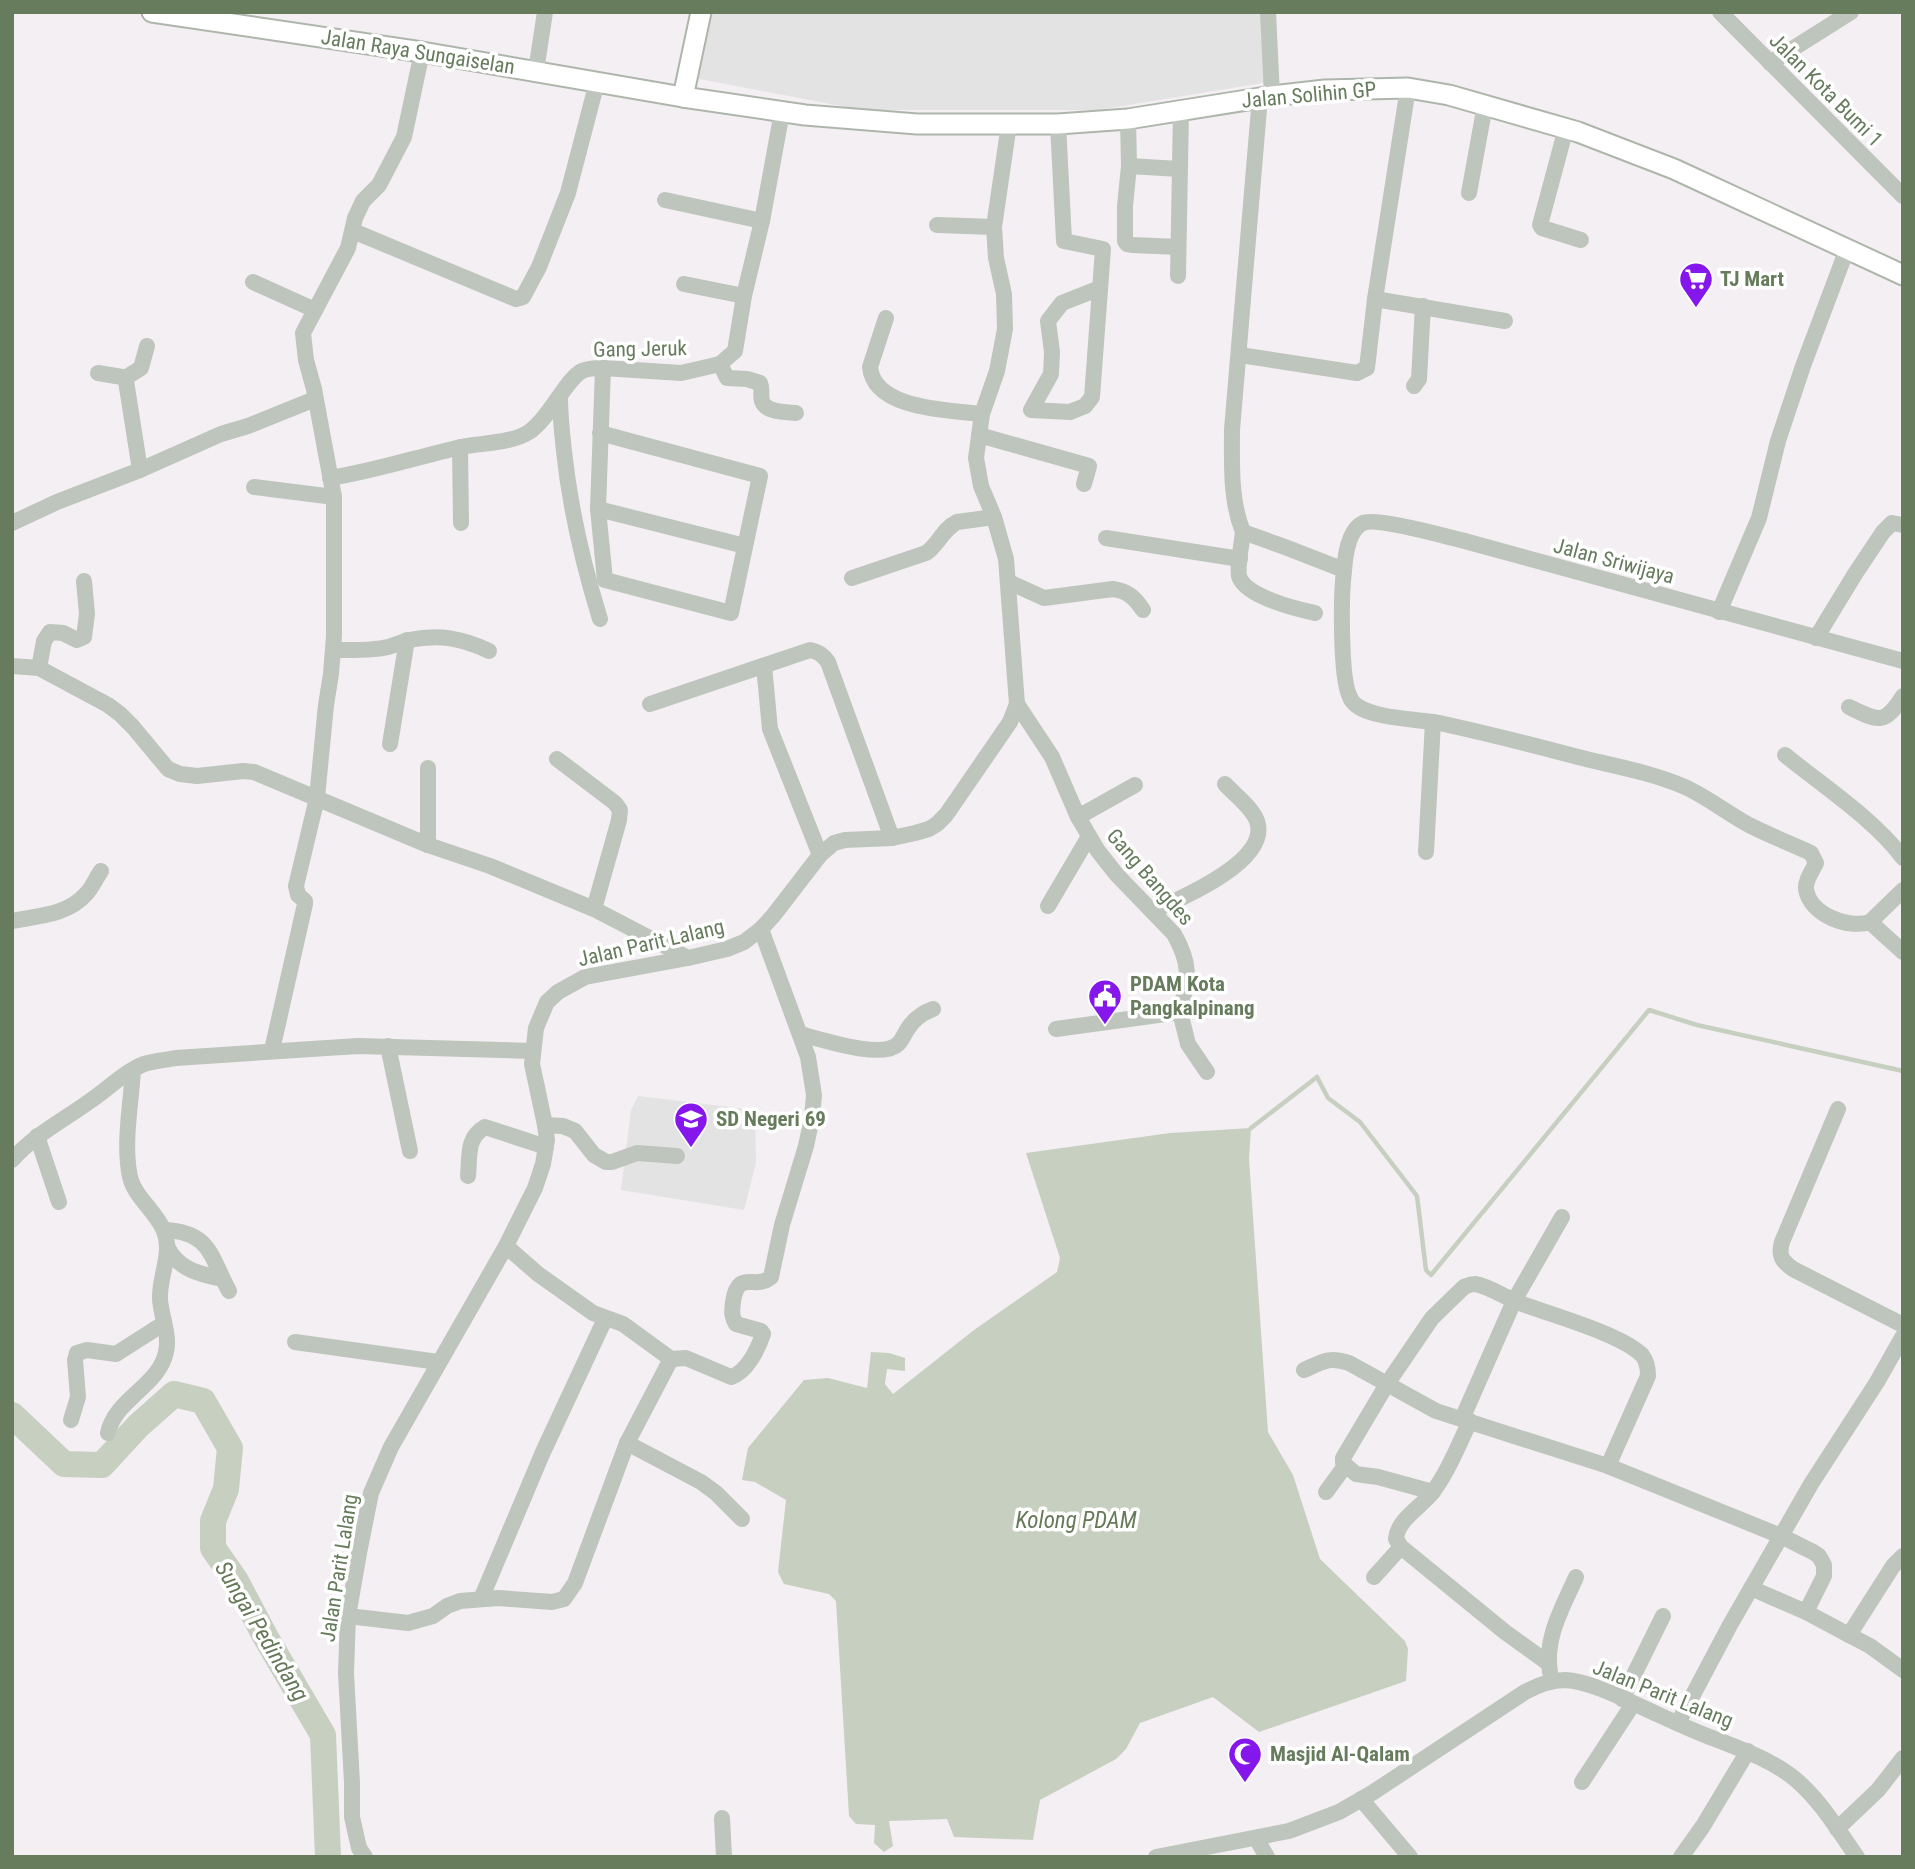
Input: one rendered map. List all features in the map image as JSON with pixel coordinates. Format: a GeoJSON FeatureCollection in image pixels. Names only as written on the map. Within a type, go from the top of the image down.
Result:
{"type":"FeatureCollection","features":[{"type":"Feature","properties":{"kind":"main road","name":"Jalan Raya Sungaiselan"},"geometry":{"type":"LineString","coordinates":[[152,12],[422,52],[682,97]]}},
{"type":"Feature","properties":{"kind":"main road"},"geometry":{"type":"LineString","coordinates":[[682,97],[701,12]]}},
{"type":"Feature","properties":{"kind":"main road","name":"Jalan Solihin GP"},"geometry":{"type":"LineString","coordinates":[[682,97],[805,116],[917,124],[1058,124],[1128,119],[1325,90],[1408,88],[1486,105],[1566,128],[1674,169],[1903,275]]}},
{"type":"Feature","properties":{"kind":"street"},"geometry":{"type":"LineString","coordinates":[[536,71],[545,12]]}},
{"type":"Feature","properties":{"kind":"street"},"geometry":{"type":"LineString","coordinates":[[1268,12],[1266,97],[1232,430],[1232,472],[1236,510],[1242,532],[1239,573],[1242,580],[1259,594],[1276,603],[1315,613]]}},
{"type":"Feature","properties":{"kind":"street","name":"Jalan Kota Bumi 1"},"geometry":{"type":"LineString","coordinates":[[1720,12],[1903,196]]}},
{"type":"Feature","properties":{"kind":"street"},"geometry":{"type":"LineString","coordinates":[[1770,63],[1851,12]]}},
{"type":"Feature","properties":{"kind":"street"},"geometry":{"type":"LineString","coordinates":[[272,1050],[304,909],[305,901],[297,893],[296,886],[317,797],[334,650],[334,497],[303,333],[348,248],[355,218],[363,201],[379,184],[404,137],[422,52]]}},
{"type":"Feature","properties":{"kind":"street"},"geometry":{"type":"LineString","coordinates":[[353,231],[516,299],[523,297],[539,267],[569,192],[597,82]]}},
{"type":"Feature","properties":{"kind":"street"},"geometry":{"type":"LineString","coordinates":[[1240,355],[1357,373],[1367,368],[1408,88]]}},
{"type":"Feature","properties":{"kind":"street"},"geometry":{"type":"LineString","coordinates":[[1469,193],[1486,105]]}},
{"type":"Feature","properties":{"kind":"street"},"geometry":{"type":"LineString","coordinates":[[1178,276],[1181,111]]}},
{"type":"Feature","properties":{"kind":"street"},"geometry":{"type":"LineString","coordinates":[[782,112],[735,351],[720,364],[727,378],[760,383],[766,408],[796,414]]}},
{"type":"Feature","properties":{"kind":"street"},"geometry":{"type":"LineString","coordinates":[[1128,119],[1129,166],[1125,241],[1127,244],[1178,247]]}},
{"type":"Feature","properties":{"kind":"street"},"geometry":{"type":"LineString","coordinates":[[1009,124],[994,227],[996,258],[1004,294],[1005,329],[997,371],[982,414],[975,458],[981,486],[1003,544],[1009,582],[1017,704]]}},
{"type":"Feature","properties":{"kind":"street"},"geometry":{"type":"LineString","coordinates":[[1058,124],[1064,241],[1102,249],[1100,288],[1092,397],[1081,408],[1070,412],[1031,410],[1052,374],[1048,321],[1062,303],[1100,288]]}},
{"type":"Feature","properties":{"kind":"street"},"geometry":{"type":"LineString","coordinates":[[1566,128],[1541,225],[1542,228],[1581,240]]}},
{"type":"Feature","properties":{"kind":"street"},"geometry":{"type":"LineString","coordinates":[[1129,166],[1179,169]]}},
{"type":"Feature","properties":{"kind":"street"},"geometry":{"type":"LineString","coordinates":[[665,200],[762,221]]}},
{"type":"Feature","properties":{"kind":"street"},"geometry":{"type":"LineString","coordinates":[[937,225],[994,227]]}},
{"type":"Feature","properties":{"kind":"street"},"geometry":{"type":"LineString","coordinates":[[1719,612],[1759,518],[1778,441],[1847,249]]}},
{"type":"Feature","properties":{"kind":"street"},"geometry":{"type":"LineString","coordinates":[[253,282],[314,310]]}},
{"type":"Feature","properties":{"kind":"street"},"geometry":{"type":"LineString","coordinates":[[684,284],[744,296]]}},
{"type":"Feature","properties":{"kind":"street"},"geometry":{"type":"LineString","coordinates":[[1375,299],[1505,321]]}},
{"type":"Feature","properties":{"kind":"street"},"geometry":{"type":"LineString","coordinates":[[1413,386],[1419,379],[1423,306]]}},
{"type":"Feature","properties":{"kind":"street"},"geometry":{"type":"LineString","coordinates":[[886,318],[870,368],[871,375],[885,393],[913,405],[982,414]]}},
{"type":"Feature","properties":{"kind":"street"},"geometry":{"type":"LineString","coordinates":[[99,373],[125,378],[141,368],[147,346]]}},
{"type":"Feature","properties":{"kind":"street","name":"Gang Jeruk"},"geometry":{"type":"LineString","coordinates":[[330,478],[393,466],[460,447],[510,439],[529,432],[575,376],[591,368],[681,373],[720,364]]}},
{"type":"Feature","properties":{"kind":"street"},"geometry":{"type":"LineString","coordinates":[[600,433],[760,476],[730,613],[605,580],[598,509],[600,433],[603,368]]}},
{"type":"Feature","properties":{"kind":"street"},"geometry":{"type":"LineString","coordinates":[[125,378],[140,470]]}},
{"type":"Feature","properties":{"kind":"street"},"geometry":{"type":"LineString","coordinates":[[560,397],[566,470],[574,521],[600,619]]}},
{"type":"Feature","properties":{"kind":"street"},"geometry":{"type":"LineString","coordinates":[[12,523],[221,434],[316,399]]}},
{"type":"Feature","properties":{"kind":"street"},"geometry":{"type":"LineString","coordinates":[[979,435],[1089,466],[1084,484]]}},
{"type":"Feature","properties":{"kind":"street"},"geometry":{"type":"LineString","coordinates":[[460,447],[461,523]]}},
{"type":"Feature","properties":{"kind":"street"},"geometry":{"type":"LineString","coordinates":[[254,487],[334,497]]}},
{"type":"Feature","properties":{"kind":"street"},"geometry":{"type":"LineString","coordinates":[[598,509],[745,546]]}},
{"type":"Feature","properties":{"kind":"street"},"geometry":{"type":"LineString","coordinates":[[852,578],[926,553],[951,524],[994,517]]}},
{"type":"Feature","properties":{"kind":"street","name":"Jalan Sriwijaya"},"geometry":{"type":"LineString","coordinates":[[1344,570],[1355,530],[1360,524],[1376,522],[1436,534],[1903,661]]}},
{"type":"Feature","properties":{"kind":"street"},"geometry":{"type":"LineString","coordinates":[[1816,638],[1883,532],[1892,523],[1903,525]]}},
{"type":"Feature","properties":{"kind":"street"},"geometry":{"type":"LineString","coordinates":[[1242,532],[1344,570],[1345,676],[1350,699],[1359,708],[1370,713],[1433,722],[1602,761],[1686,788],[1750,825],[1811,853],[1816,863],[1806,883],[1808,895],[1817,908],[1849,924],[1870,922],[1903,890]]}},
{"type":"Feature","properties":{"kind":"street"},"geometry":{"type":"LineString","coordinates":[[1106,538],[1240,559]]}},
{"type":"Feature","properties":{"kind":"street"},"geometry":{"type":"LineString","coordinates":[[39,668],[46,636],[50,632],[63,633],[77,640],[84,636],[87,614],[84,581]]}},
{"type":"Feature","properties":{"kind":"street"},"geometry":{"type":"LineString","coordinates":[[1009,582],[1044,598],[1121,590],[1135,598],[1143,610]]}},
{"type":"Feature","properties":{"kind":"street"},"geometry":{"type":"LineString","coordinates":[[334,650],[388,647],[407,640],[429,637],[468,641],[489,651]]}},
{"type":"Feature","properties":{"kind":"street"},"geometry":{"type":"LineString","coordinates":[[390,744],[407,640]]}},
{"type":"Feature","properties":{"kind":"street"},"geometry":{"type":"LineString","coordinates":[[650,704],[810,650],[817,651],[824,656],[832,674],[892,838]]}},
{"type":"Feature","properties":{"kind":"street"},"geometry":{"type":"LineString","coordinates":[[12,666],[39,668],[108,705],[120,713],[168,769],[180,774],[197,775],[254,772],[428,845],[490,866],[594,909],[688,958]]}},
{"type":"Feature","properties":{"kind":"street"},"geometry":{"type":"LineString","coordinates":[[764,666],[770,729],[820,855]]}},
{"type":"Feature","properties":{"kind":"street"},"geometry":{"type":"LineString","coordinates":[[1849,707],[1876,718],[1885,718],[1903,696]]}},
{"type":"Feature","properties":{"kind":"street","name":"Gang Bangdes"},"geometry":{"type":"LineString","coordinates":[[1017,704],[1052,757],[1088,838],[1107,864],[1174,934],[1182,947],[1188,973],[1180,1012]]}},
{"type":"Feature","properties":{"kind":"street","name":"Jalan Parit Lalang"},"geometry":{"type":"LineString","coordinates":[[365,1857],[359,1848],[352,1816],[346,1673],[348,1616],[359,1553],[372,1493],[391,1447],[506,1246],[535,1188],[546,1147],[545,1125],[533,1076],[532,1051],[536,1028],[547,1002],[573,982],[585,977],[688,958],[744,942],[773,916],[820,855],[834,844],[845,840],[892,838],[929,829],[946,815],[1010,722],[1017,704]]}},
{"type":"Feature","properties":{"kind":"street"},"geometry":{"type":"LineString","coordinates":[[1426,852],[1433,722]]}},
{"type":"Feature","properties":{"kind":"street"},"geometry":{"type":"LineString","coordinates":[[1786,755],[1870,823],[1903,858]]}},
{"type":"Feature","properties":{"kind":"street"},"geometry":{"type":"LineString","coordinates":[[557,759],[615,803],[620,810],[594,909]]}},
{"type":"Feature","properties":{"kind":"street"},"geometry":{"type":"LineString","coordinates":[[428,768],[428,845]]}},
{"type":"Feature","properties":{"kind":"street"},"geometry":{"type":"LineString","coordinates":[[1153,911],[1217,879],[1256,844],[1257,821],[1225,784]]}},
{"type":"Feature","properties":{"kind":"street"},"geometry":{"type":"LineString","coordinates":[[1078,817],[1135,785]]}},
{"type":"Feature","properties":{"kind":"street"},"geometry":{"type":"LineString","coordinates":[[1048,906],[1088,838]]}},
{"type":"Feature","properties":{"kind":"street"},"geometry":{"type":"LineString","coordinates":[[12,921],[56,912],[73,905],[86,894],[101,871]]}},
{"type":"Feature","properties":{"kind":"street"},"geometry":{"type":"LineString","coordinates":[[1870,922],[1903,952]]}},
{"type":"Feature","properties":{"kind":"street"},"geometry":{"type":"LineString","coordinates":[[348,1616],[408,1623],[432,1616],[453,1602],[498,1598],[552,1602],[564,1599],[570,1592],[627,1443],[671,1359],[687,1358],[733,1377],[746,1366],[762,1337],[761,1331],[736,1324],[732,1316],[734,1294],[738,1285],[744,1282],[766,1281],[771,1277],[782,1225],[806,1146],[814,1095],[812,1073],[800,1034],[761,929]]}},
{"type":"Feature","properties":{"kind":"street"},"geometry":{"type":"LineString","coordinates":[[800,1034],[866,1049],[891,1049],[901,1042],[917,1018],[933,1009]]}},
{"type":"Feature","properties":{"kind":"street"},"geometry":{"type":"LineString","coordinates":[[1056,1029],[1180,1012],[1188,1044],[1207,1072]]}},
{"type":"Feature","properties":{"kind":"street"},"geometry":{"type":"LineString","coordinates":[[12,1160],[37,1136],[133,1070],[143,1065],[176,1058],[358,1046],[532,1051]]}},
{"type":"Feature","properties":{"kind":"street"},"geometry":{"type":"LineString","coordinates":[[388,1046],[410,1151]]}},
{"type":"Feature","properties":{"kind":"street"},"geometry":{"type":"LineString","coordinates":[[133,1070],[127,1145],[130,1179],[166,1238],[176,1261],[225,1285],[214,1259],[198,1239],[184,1231],[166,1238]]}},
{"type":"Feature","properties":{"kind":"street"},"geometry":{"type":"LineString","coordinates":[[1838,1110],[1782,1242],[1781,1256],[1793,1269],[1903,1325]]}},
{"type":"Feature","properties":{"kind":"street"},"geometry":{"type":"LineString","coordinates":[[545,1125],[563,1126],[575,1131],[594,1155],[606,1162],[637,1153],[677,1156]]}},
{"type":"Feature","properties":{"kind":"street"},"geometry":{"type":"LineString","coordinates":[[468,1176],[471,1141],[474,1135],[485,1127],[546,1147]]}},
{"type":"Feature","properties":{"kind":"street"},"geometry":{"type":"LineString","coordinates":[[37,1136],[59,1202]]}},
{"type":"Feature","properties":{"kind":"street"},"geometry":{"type":"LineString","coordinates":[[1548,1663],[1505,1632],[1401,1547],[1396,1539],[1398,1528],[1433,1492],[1452,1458],[1514,1301],[1562,1217]]}},
{"type":"Feature","properties":{"kind":"street"},"geometry":{"type":"LineString","coordinates":[[108,1433],[116,1415],[140,1391],[161,1364],[167,1348],[160,1297],[166,1238]]}},
{"type":"Feature","properties":{"kind":"street"},"geometry":{"type":"LineString","coordinates":[[506,1246],[538,1274],[593,1313],[634,1331],[671,1359]]}},
{"type":"Feature","properties":{"kind":"street"},"geometry":{"type":"LineString","coordinates":[[1433,1492],[1378,1476],[1356,1474],[1345,1466],[1343,1458],[1387,1384],[1432,1318],[1464,1287],[1471,1284],[1595,1330],[1624,1343],[1643,1356],[1648,1376],[1608,1466]]}},
{"type":"Feature","properties":{"kind":"street"},"geometry":{"type":"LineString","coordinates":[[481,1600],[543,1452],[605,1319]]}},
{"type":"Feature","properties":{"kind":"street"},"geometry":{"type":"LineString","coordinates":[[71,1420],[78,1396],[75,1360],[78,1353],[87,1350],[116,1354],[163,1324]]}},
{"type":"Feature","properties":{"kind":"street"},"geometry":{"type":"LineString","coordinates":[[1678,1723],[1730,1625],[1811,1484],[1877,1382],[1903,1336]]}},
{"type":"Feature","properties":{"kind":"street"},"geometry":{"type":"LineString","coordinates":[[295,1342],[438,1362]]}},
{"type":"Feature","properties":{"kind":"street"},"geometry":{"type":"LineString","coordinates":[[1304,1370],[1327,1360],[1336,1359],[1349,1363],[1436,1410],[1608,1466],[1781,1536],[1819,1556],[1824,1565],[1824,1576],[1805,1612]]}},
{"type":"Feature","properties":{"kind":"street"},"geometry":{"type":"LineString","coordinates":[[627,1443],[701,1482],[742,1519]]}},
{"type":"Feature","properties":{"kind":"street"},"geometry":{"type":"LineString","coordinates":[[1326,1492],[1345,1466]]}},
{"type":"Feature","properties":{"kind":"street"},"geometry":{"type":"LineString","coordinates":[[1374,1577],[1401,1547]]}},
{"type":"Feature","properties":{"kind":"street"},"geometry":{"type":"LineString","coordinates":[[1849,1634],[1893,1566],[1903,1556]]}},
{"type":"Feature","properties":{"kind":"street"},"geometry":{"type":"LineString","coordinates":[[1156,1857],[1289,1831],[1339,1812],[1525,1692],[1551,1681],[1548,1663],[1553,1632],[1576,1577]]}},
{"type":"Feature","properties":{"kind":"street"},"geometry":{"type":"LineString","coordinates":[[1751,1588],[1849,1634],[1903,1670]]}},
{"type":"Feature","properties":{"kind":"street"},"geometry":{"type":"LineString","coordinates":[[1581,1782],[1627,1701],[1663,1616]]}},
{"type":"Feature","properties":{"kind":"street","name":"Jalan Parit Lalang"},"geometry":{"type":"LineString","coordinates":[[1551,1681],[1579,1682],[1748,1751],[1774,1765],[1792,1777],[1808,1793],[1838,1829],[1852,1855]]}},
{"type":"Feature","properties":{"kind":"street"},"geometry":{"type":"LineString","coordinates":[[1681,1857],[1748,1751]]}},
{"type":"Feature","properties":{"kind":"street"},"geometry":{"type":"LineString","coordinates":[[1838,1829],[1878,1790],[1903,1758]]}},
{"type":"Feature","properties":{"kind":"street"},"geometry":{"type":"LineString","coordinates":[[1361,1799],[1410,1857]]}},
{"type":"Feature","properties":{"kind":"street"},"geometry":{"type":"LineString","coordinates":[[722,1818],[724,1857]]}},
{"type":"Feature","properties":{"kind":"street"},"geometry":{"type":"LineString","coordinates":[[1256,1838],[1267,1857]]}},
{"type":"Feature","properties":{"kind":"shaded area"},"geometry":{"type":"Polygon","coordinates":[[[707,12],[1266,12],[1268,82],[1098,110],[862,110],[694,78],[707,12]]]}},
{"type":"Feature","properties":{"kind":"shaded area","name":"SD Negeri 69"},"geometry":{"type":"Polygon","coordinates":[[[638,1096],[755,1110],[756,1163],[744,1210],[621,1190],[631,1110],[638,1096]]]}},
{"type":"Feature","properties":{"kind":"water","name":"Kolong PDAM"},"geometry":{"type":"Polygon","coordinates":[[[1251,1128],[1249,1159],[1268,1432],[1293,1475],[1320,1559],[1405,1641],[1408,1649],[1406,1681],[1259,1732],[1213,1697],[1140,1723],[1126,1749],[1116,1759],[1040,1800],[1033,1840],[954,1837],[947,1819],[889,1821],[893,1846],[884,1852],[874,1843],[875,1825],[856,1824],[849,1816],[836,1601],[829,1594],[784,1584],[778,1572],[786,1500],[755,1482],[742,1480],[748,1448],[804,1380],[828,1378],[867,1388],[871,1352],[889,1353],[905,1358],[905,1371],[887,1369],[885,1384],[893,1394],[974,1330],[1057,1272],[1060,1258],[1026,1153],[1170,1133],[1251,1128]]]}},
{"type":"Feature","properties":{"kind":"waterway"},"geometry":{"type":"LineString","coordinates":[[1251,1128],[1317,1077],[1328,1098],[1360,1122],[1417,1196],[1426,1270],[1431,1275],[1649,1010],[1697,1025],[1903,1071]]}},
{"type":"Feature","properties":{"kind":"waterway","name":"Sungai Pedindang"},"geometry":{"type":"LineString","coordinates":[[12,1415],[64,1464],[102,1465],[138,1426],[174,1394],[203,1401],[230,1448],[226,1489],[213,1521],[213,1548],[236,1581],[323,1735],[328,1857]]}},
{"type":"Feature","properties":{"kind":"place","name":"TJ Mart"},"geometry":{"type":"Point","coordinates":[1696,309]}},
{"type":"Feature","properties":{"kind":"place","name":"PDAM Kota Pangkalpinang"},"geometry":{"type":"Point","coordinates":[1105,1026]}},
{"type":"Feature","properties":{"kind":"place","name":"SD Negeri 69"},"geometry":{"type":"Point","coordinates":[691,1149]}},
{"type":"Feature","properties":{"kind":"place","name":"Masjid Al-Qalam"},"geometry":{"type":"Point","coordinates":[1245,1784]}}]}
